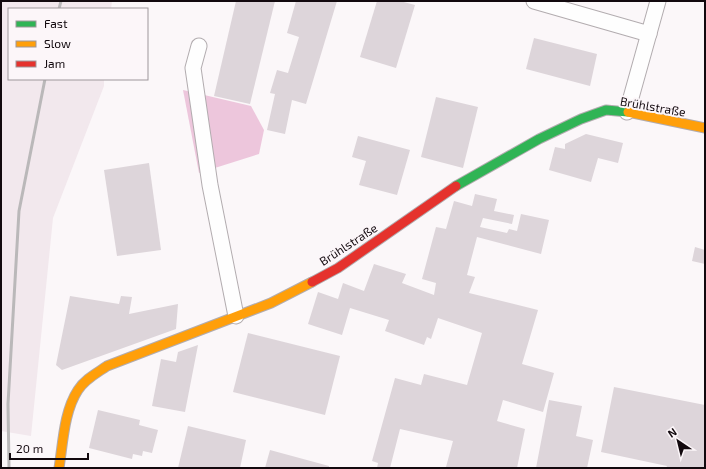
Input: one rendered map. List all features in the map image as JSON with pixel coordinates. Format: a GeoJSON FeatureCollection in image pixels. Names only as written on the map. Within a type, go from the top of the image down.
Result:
{"type":"FeatureCollection","features":[{"type":"Feature","properties":{"kind":"street","name":"Brühlstraße"},"geometry":{"type":"LineString","coordinates":[[59,468],[70,408],[78,391],[90,377],[107,366],[126,357],[271,303],[338,268],[447,191],[539,139],[581,119],[606,110],[627,112],[705,128]]}},
{"type":"Feature","properties":{"kind":"lane"},"geometry":{"type":"LineString","coordinates":[[534,1],[649,34]]}},
{"type":"Feature","properties":{"kind":"lane"},"geometry":{"type":"LineString","coordinates":[[627,112],[658,1]]}},
{"type":"Feature","properties":{"kind":"lane"},"geometry":{"type":"LineString","coordinates":[[199,46],[193,68],[210,185],[236,316]]}},
{"type":"Feature","properties":{"kind":"shaded area"},"geometry":{"type":"Polygon","coordinates":[[[1,1],[112,1],[111,8],[8,8],[8,80],[104,80],[104,86],[53,218],[31,436],[1,431],[1,1]]]}},
{"type":"Feature","properties":{"kind":"shaded area"},"geometry":{"type":"Polygon","coordinates":[[[183,90],[251,106],[264,130],[259,154],[199,173],[183,90]]]}},
{"type":"Feature","properties":{"kind":"building"},"geometry":{"type":"Polygon","coordinates":[[[236,1],[275,1],[250,104],[214,96],[236,1]]]}},
{"type":"Feature","properties":{"kind":"building"},"geometry":{"type":"Polygon","coordinates":[[[296,1],[337,1],[306,104],[292,100],[285,134],[267,130],[275,94],[270,93],[277,70],[288,73],[299,37],[287,33],[296,1]]]}},
{"type":"Feature","properties":{"kind":"building"},"geometry":{"type":"Polygon","coordinates":[[[377,1],[400,1],[415,5],[396,68],[360,57],[377,1]]]}},
{"type":"Feature","properties":{"kind":"building"},"geometry":{"type":"Polygon","coordinates":[[[534,38],[597,54],[590,86],[526,69],[534,38]]]}},
{"type":"Feature","properties":{"kind":"building"},"geometry":{"type":"Polygon","coordinates":[[[436,97],[478,107],[463,168],[421,157],[436,97]]]}},
{"type":"Feature","properties":{"kind":"building"},"geometry":{"type":"Polygon","coordinates":[[[586,134],[623,143],[618,163],[598,158],[591,182],[549,170],[555,147],[565,149],[565,144],[586,134]]]}},
{"type":"Feature","properties":{"kind":"building"},"geometry":{"type":"Polygon","coordinates":[[[358,136],[410,150],[397,195],[359,185],[366,161],[352,157],[358,136]]]}},
{"type":"Feature","properties":{"kind":"building"},"geometry":{"type":"Polygon","coordinates":[[[149,163],[161,250],[117,256],[104,170],[149,163]]]}},
{"type":"Feature","properties":{"kind":"building"},"geometry":{"type":"Polygon","coordinates":[[[475,194],[497,199],[494,211],[514,215],[512,224],[483,218],[480,227],[507,233],[509,229],[517,231],[521,214],[549,220],[541,254],[477,237],[467,275],[475,277],[469,293],[538,310],[522,364],[554,373],[543,412],[503,400],[497,421],[525,429],[517,468],[446,467],[453,441],[400,429],[390,468],[377,468],[378,463],[372,461],[395,378],[421,385],[424,374],[467,385],[482,333],[438,318],[431,339],[427,337],[424,345],[385,331],[389,320],[350,308],[342,335],[308,324],[318,292],[338,299],[343,283],[364,291],[374,264],[406,274],[402,283],[434,295],[436,283],[422,279],[436,227],[446,229],[454,201],[472,206],[475,194]]]}},
{"type":"Feature","properties":{"kind":"building"},"geometry":{"type":"Polygon","coordinates":[[[695,247],[705,250],[705,264],[692,261],[695,247]]]}},
{"type":"Feature","properties":{"kind":"building"},"geometry":{"type":"Polygon","coordinates":[[[70,296],[119,304],[121,296],[132,297],[129,314],[178,304],[176,329],[62,370],[56,365],[70,296]]]}},
{"type":"Feature","properties":{"kind":"building"},"geometry":{"type":"Polygon","coordinates":[[[248,333],[340,356],[325,415],[233,392],[248,333]]]}},
{"type":"Feature","properties":{"kind":"building"},"geometry":{"type":"Polygon","coordinates":[[[198,345],[185,412],[152,406],[161,359],[176,362],[178,352],[198,345]]]}},
{"type":"Feature","properties":{"kind":"building"},"geometry":{"type":"Polygon","coordinates":[[[614,387],[705,405],[705,468],[666,468],[667,466],[601,452],[614,387]]]}},
{"type":"Feature","properties":{"kind":"building"},"geometry":{"type":"Polygon","coordinates":[[[549,400],[582,406],[576,436],[593,440],[587,468],[536,468],[549,400]]]}},
{"type":"Feature","properties":{"kind":"building"},"geometry":{"type":"Polygon","coordinates":[[[98,410],[140,420],[139,425],[158,430],[152,453],[143,451],[142,456],[133,454],[132,459],[89,448],[98,410]]]}},
{"type":"Feature","properties":{"kind":"building"},"geometry":{"type":"Polygon","coordinates":[[[188,426],[246,440],[240,468],[178,468],[188,426]]]}},
{"type":"Feature","properties":{"kind":"building"},"geometry":{"type":"Polygon","coordinates":[[[270,450],[329,466],[329,468],[265,468],[270,450]]]}},
{"type":"Feature","properties":{"kind":"railway"},"geometry":{"type":"LineString","coordinates":[[59,8],[61,1]]}},
{"type":"Feature","properties":{"kind":"railway"},"geometry":{"type":"LineString","coordinates":[[9,468],[8,404],[19,211],[45,80]]}},
{"type":"Feature","properties":{"kind":"traffic: fast"},"geometry":{"type":"LineString","coordinates":[[456,186],[539,139],[581,119],[606,110],[628,112]]}},
{"type":"Feature","properties":{"kind":"traffic: slow"},"geometry":{"type":"LineString","coordinates":[[628,112],[705,128]]}},
{"type":"Feature","properties":{"kind":"traffic: slow"},"geometry":{"type":"LineString","coordinates":[[59,468],[67,417],[73,398],[91,376],[107,366],[271,303],[312,282]]}},
{"type":"Feature","properties":{"kind":"traffic: jam"},"geometry":{"type":"LineString","coordinates":[[312,282],[338,268],[456,186]]}}]}
